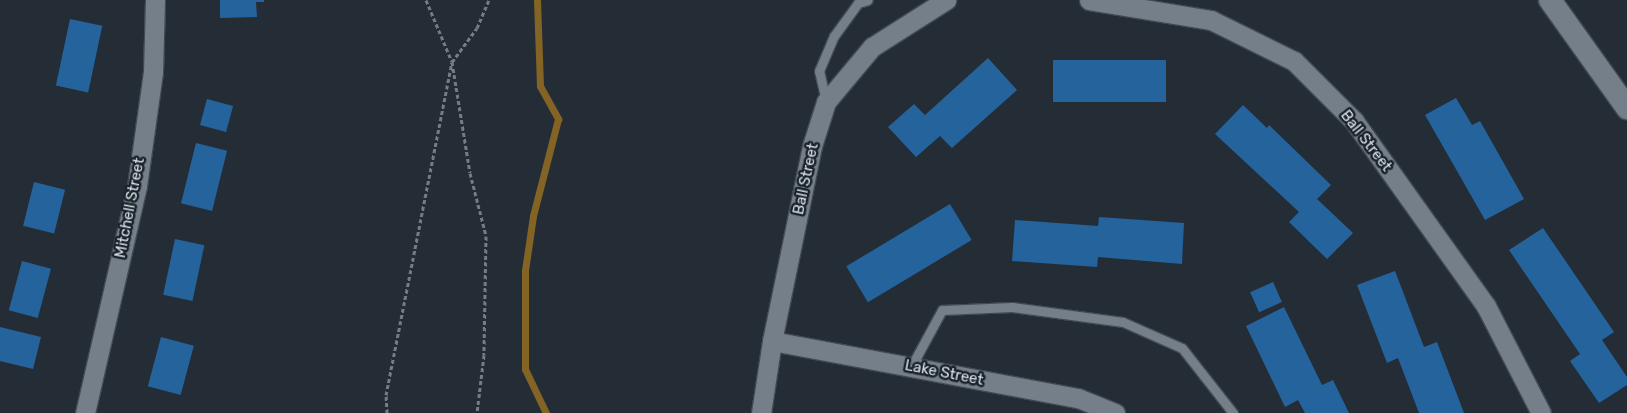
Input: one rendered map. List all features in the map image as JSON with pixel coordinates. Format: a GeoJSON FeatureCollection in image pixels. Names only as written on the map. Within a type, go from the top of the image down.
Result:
{"type":"FeatureCollection","features":[{"type":"Feature","properties":{"kind":"street","name":"Mitchell Street"},"geometry":{"type":"LineString","coordinates":[[85,413],[137,186],[153,72],[155,0]]}},
{"type":"Feature","properties":{"kind":"street","name":"Ball Street"},"geometry":{"type":"LineString","coordinates":[[761,413],[772,341],[812,146],[826,102],[872,47],[946,0]]}},
{"type":"Feature","properties":{"kind":"street","name":"Ball Street"},"geometry":{"type":"LineString","coordinates":[[1088,0],[1211,20],[1294,61],[1354,121],[1486,306],[1541,413]]}},
{"type":"Feature","properties":{"kind":"street"},"geometry":{"type":"LineString","coordinates":[[1550,0],[1627,108]]}},
{"type":"Feature","properties":{"kind":"street","name":"Lake Street"},"geometry":{"type":"LineString","coordinates":[[772,341],[1078,398],[1114,413]]}},
{"type":"Feature","properties":{"kind":"lane"},"geometry":{"type":"LineString","coordinates":[[826,102],[819,71],[834,36],[858,3],[868,0]]}},
{"type":"Feature","properties":{"kind":"lane"},"geometry":{"type":"LineString","coordinates":[[911,366],[942,310],[1012,307],[1124,322],[1182,348],[1233,413]]}},
{"type":"Feature","properties":{"kind":"path"},"geometry":{"type":"LineString","coordinates":[[426,0],[452,62],[470,173],[486,236],[486,304],[479,412]]}},
{"type":"Feature","properties":{"kind":"path"},"geometry":{"type":"LineString","coordinates":[[387,413],[386,396],[452,62],[477,28],[489,0]]}},
{"type":"Feature","properties":{"kind":"building"},"geometry":{"type":"Polygon","coordinates":[[[220,0],[264,0],[264,2],[256,2],[257,17],[220,18],[220,0]]]}},
{"type":"Feature","properties":{"kind":"building"},"geometry":{"type":"Polygon","coordinates":[[[70,19],[102,26],[88,92],[56,86],[70,19]]]}},
{"type":"Feature","properties":{"kind":"building"},"geometry":{"type":"Polygon","coordinates":[[[988,58],[1017,90],[952,148],[940,136],[916,157],[888,127],[914,104],[925,115],[988,58]]]}},
{"type":"Feature","properties":{"kind":"building"},"geometry":{"type":"Polygon","coordinates":[[[1053,60],[1166,60],[1166,102],[1053,102],[1053,60]]]}},
{"type":"Feature","properties":{"kind":"building"},"geometry":{"type":"Polygon","coordinates":[[[1456,98],[1472,125],[1480,121],[1524,199],[1485,220],[1425,115],[1456,98]]]}},
{"type":"Feature","properties":{"kind":"building"},"geometry":{"type":"Polygon","coordinates":[[[207,99],[233,106],[226,132],[200,125],[207,99]]]}},
{"type":"Feature","properties":{"kind":"building"},"geometry":{"type":"Polygon","coordinates":[[[1243,105],[1267,128],[1269,125],[1331,185],[1317,199],[1353,233],[1327,259],[1289,222],[1299,212],[1215,134],[1243,105]]]}},
{"type":"Feature","properties":{"kind":"building"},"geometry":{"type":"Polygon","coordinates":[[[196,143],[227,151],[212,211],[181,203],[196,143]]]}},
{"type":"Feature","properties":{"kind":"building"},"geometry":{"type":"Polygon","coordinates":[[[34,182],[65,190],[54,233],[23,226],[34,182]]]}},
{"type":"Feature","properties":{"kind":"building"},"geometry":{"type":"Polygon","coordinates":[[[950,204],[972,240],[868,302],[846,266],[950,204]]]}},
{"type":"Feature","properties":{"kind":"building"},"geometry":{"type":"Polygon","coordinates":[[[1099,217],[1184,223],[1182,264],[1098,257],[1097,267],[1012,261],[1015,220],[1098,226],[1099,217]]]}},
{"type":"Feature","properties":{"kind":"building"},"geometry":{"type":"Polygon","coordinates":[[[1543,228],[1614,332],[1602,340],[1627,377],[1627,385],[1599,403],[1570,361],[1580,354],[1509,250],[1543,228]]]}},
{"type":"Feature","properties":{"kind":"building"},"geometry":{"type":"Polygon","coordinates":[[[175,239],[204,245],[192,301],[163,295],[175,239]]]}},
{"type":"Feature","properties":{"kind":"building"},"geometry":{"type":"Polygon","coordinates":[[[22,261],[51,269],[38,318],[9,310],[22,261]]]}},
{"type":"Feature","properties":{"kind":"building"},"geometry":{"type":"Polygon","coordinates":[[[1395,271],[1424,347],[1437,342],[1464,413],[1419,413],[1398,358],[1387,363],[1357,285],[1395,271]]]}},
{"type":"Feature","properties":{"kind":"building"},"geometry":{"type":"Polygon","coordinates":[[[1273,282],[1282,302],[1259,312],[1250,292],[1273,282]]]}},
{"type":"Feature","properties":{"kind":"building"},"geometry":{"type":"Polygon","coordinates":[[[1284,307],[1322,385],[1333,380],[1349,413],[1305,413],[1298,400],[1285,407],[1246,326],[1284,307]]]}},
{"type":"Feature","properties":{"kind":"building"},"geometry":{"type":"Polygon","coordinates":[[[0,327],[41,337],[33,369],[0,361],[0,327]]]}},
{"type":"Feature","properties":{"kind":"building"},"geometry":{"type":"Polygon","coordinates":[[[161,337],[194,346],[181,395],[148,386],[161,337]]]}},
{"type":"Feature","properties":{"kind":"waterway"},"geometry":{"type":"LineString","coordinates":[[537,0],[540,86],[558,119],[533,216],[525,270],[525,369],[546,413]]}}]}
